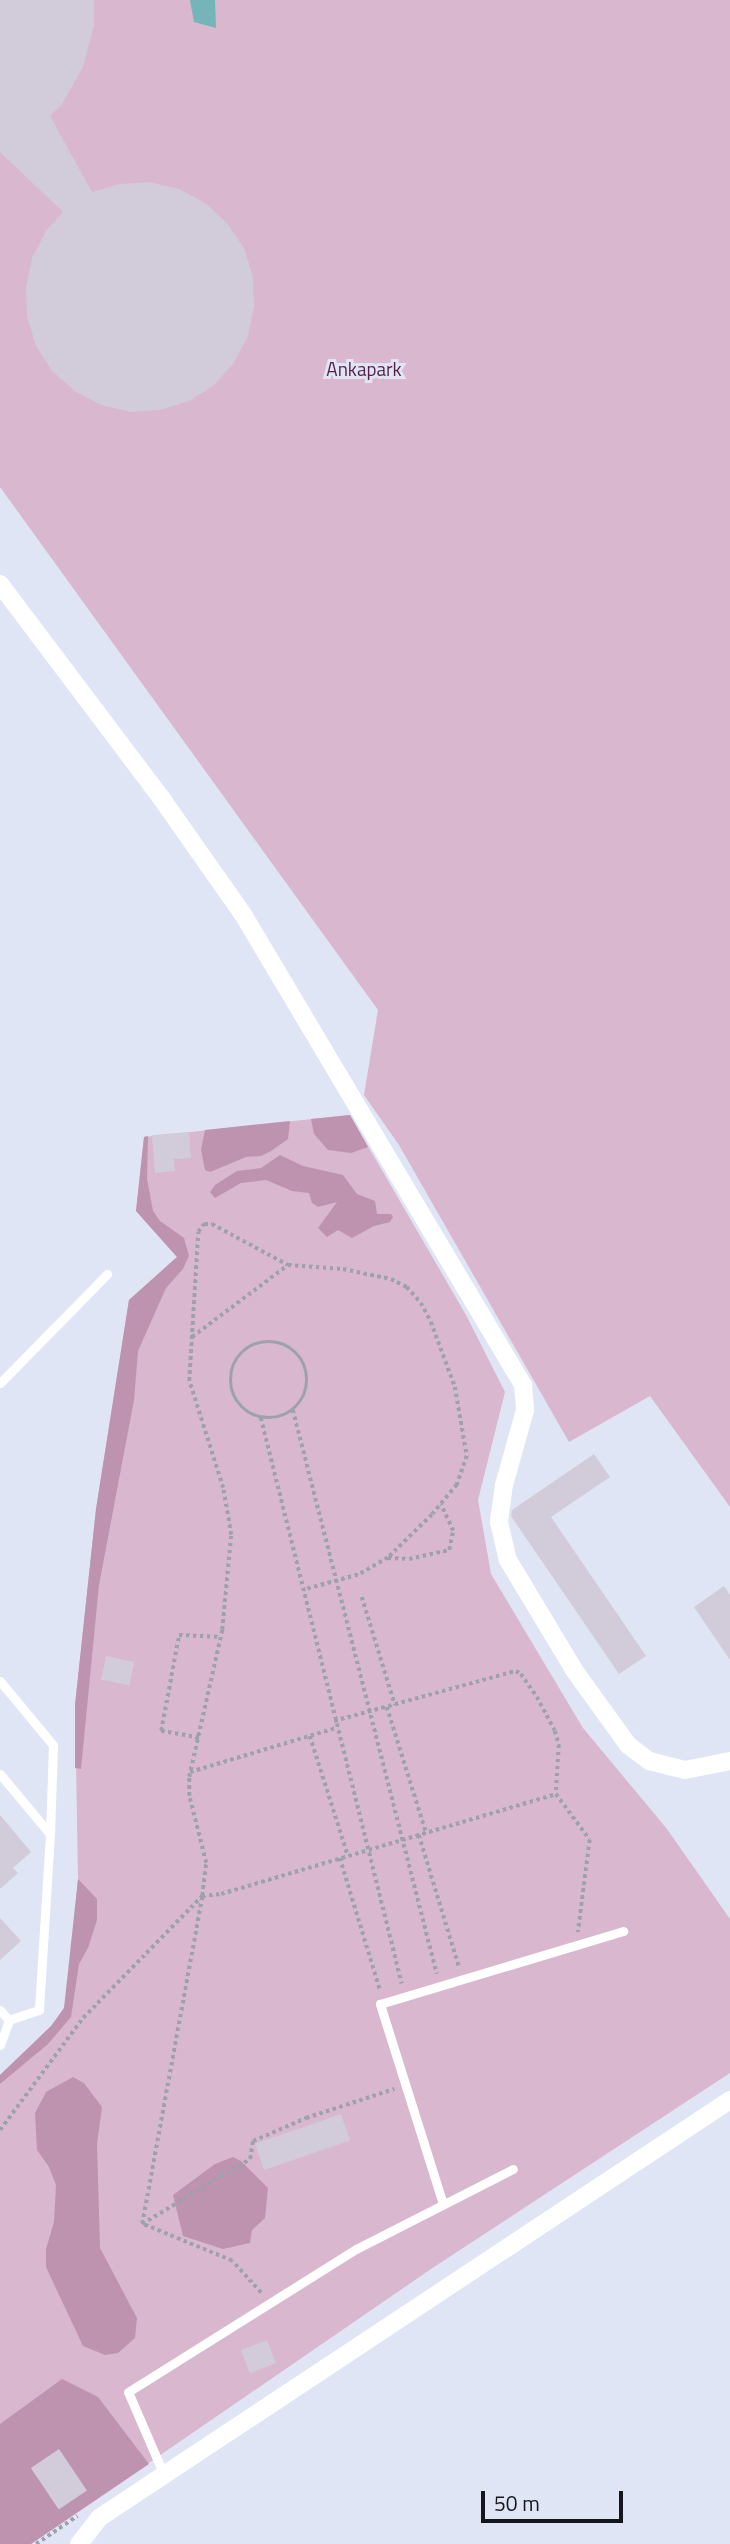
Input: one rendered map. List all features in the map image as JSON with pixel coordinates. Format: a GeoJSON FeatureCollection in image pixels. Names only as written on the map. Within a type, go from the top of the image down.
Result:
{"type":"FeatureCollection","features":[{"type":"Feature","properties":{"kind":"street"},"geometry":{"type":"LineString","coordinates":[[0,584],[164,802],[244,916],[523,1385],[525,1410],[504,1485],[499,1522],[508,1560],[574,1670],[628,1745],[649,1761],[685,1770],[730,1760]]}},
{"type":"Feature","properties":{"kind":"street"},"geometry":{"type":"LineString","coordinates":[[79,2544],[99,2518],[730,2100]]}},
{"type":"Feature","properties":{"kind":"lane"},"geometry":{"type":"LineString","coordinates":[[0,1383],[107,1274]]}},
{"type":"Feature","properties":{"kind":"lane"},"geometry":{"type":"LineString","coordinates":[[0,1681],[52,1745],[50,1834],[39,2010],[9,2020]]}},
{"type":"Feature","properties":{"kind":"lane"},"geometry":{"type":"LineString","coordinates":[[0,1774],[50,1834]]}},
{"type":"Feature","properties":{"kind":"lane"},"geometry":{"type":"LineString","coordinates":[[443,2204],[380,2004],[623,1931]]}},
{"type":"Feature","properties":{"kind":"lane"},"geometry":{"type":"LineString","coordinates":[[0,2010],[9,2020]]}},
{"type":"Feature","properties":{"kind":"lane"},"geometry":{"type":"LineString","coordinates":[[0,2045],[9,2020]]}},
{"type":"Feature","properties":{"kind":"lane"},"geometry":{"type":"LineString","coordinates":[[164,2475],[128,2392],[356,2249],[513,2169]]}},
{"type":"Feature","properties":{"kind":"path"},"geometry":{"type":"LineString","coordinates":[[142,2224],[202,1896],[206,1863],[189,1796],[190,1772],[220,1637],[231,1535],[223,1488],[189,1381],[200,1227],[212,1224],[288,1265],[343,1269],[391,1279],[407,1287],[421,1303],[455,1387],[467,1456],[457,1485],[441,1505],[388,1558],[371,1569],[304,1590]]}},
{"type":"Feature","properties":{"kind":"path"},"geometry":{"type":"LineString","coordinates":[[192,1337],[288,1265]]}},
{"type":"Feature","properties":{"kind":"path"},"geometry":{"type":"LineString","coordinates":[[263,1341],[289,1347],[305,1367],[307,1381],[305,1394],[293,1410],[274,1419],[261,1418],[248,1413],[238,1404],[230,1379],[239,1354],[263,1341]]}},
{"type":"Feature","properties":{"kind":"path"},"geometry":{"type":"LineString","coordinates":[[293,1410],[440,1986]]}},
{"type":"Feature","properties":{"kind":"path"},"geometry":{"type":"LineString","coordinates":[[261,1418],[334,1721],[406,1996]]}},
{"type":"Feature","properties":{"kind":"path"},"geometry":{"type":"LineString","coordinates":[[388,1558],[409,1559],[449,1550],[453,1531],[441,1505]]}},
{"type":"Feature","properties":{"kind":"path"},"geometry":{"type":"LineString","coordinates":[[362,1597],[395,1705]]}},
{"type":"Feature","properties":{"kind":"path"},"geometry":{"type":"LineString","coordinates":[[199,1738],[161,1731],[178,1635],[220,1637]]}},
{"type":"Feature","properties":{"kind":"path"},"geometry":{"type":"LineString","coordinates":[[334,1721],[507,1671],[521,1674],[555,1731],[559,1745],[556,1794],[590,1840],[576,1945]]}},
{"type":"Feature","properties":{"kind":"path"},"geometry":{"type":"LineString","coordinates":[[387,1707],[426,1833]]}},
{"type":"Feature","properties":{"kind":"path"},"geometry":{"type":"LineString","coordinates":[[190,1772],[336,1728]]}},
{"type":"Feature","properties":{"kind":"path"},"geometry":{"type":"LineString","coordinates":[[310,1736],[348,1856]]}},
{"type":"Feature","properties":{"kind":"path"},"geometry":{"type":"LineString","coordinates":[[0,2130],[83,2018],[202,1896],[221,1894],[556,1794]]}},
{"type":"Feature","properties":{"kind":"path"},"geometry":{"type":"LineString","coordinates":[[419,1835],[463,1979]]}},
{"type":"Feature","properties":{"kind":"path"},"geometry":{"type":"LineString","coordinates":[[340,1858],[384,2003]]}},
{"type":"Feature","properties":{"kind":"path"},"geometry":{"type":"LineString","coordinates":[[142,2224],[250,2159],[253,2141],[306,2118],[405,2085]]}},
{"type":"Feature","properties":{"kind":"path"},"geometry":{"type":"LineString","coordinates":[[142,2224],[232,2261],[270,2303]]}},
{"type":"Feature","properties":{"kind":"path"},"geometry":{"type":"LineString","coordinates":[[36,2544],[88,2508],[99,2518]]}},
{"type":"Feature","properties":{"kind":"green space","name":"Ankapark"},"geometry":{"type":"Polygon","coordinates":[[[0,0],[730,0],[730,1507],[650,1396],[569,1442],[399,1145],[364,1095],[378,1010],[0,487],[0,0]]]}},
{"type":"Feature","properties":{"kind":"green space"},"geometry":{"type":"Polygon","coordinates":[[[350,1115],[466,1315],[505,1392],[478,1500],[491,1574],[583,1728],[667,1829],[730,1919],[730,2073],[431,2269],[31,2544],[0,2544],[0,2075],[52,2026],[64,2008],[68,1988],[78,1879],[75,1705],[96,1509],[129,1300],[177,1257],[136,1211],[144,1137],[350,1115]]]}},
{"type":"Feature","properties":{"kind":"shaded area"},"geometry":{"type":"Polygon","coordinates":[[[190,0],[215,0],[216,28],[194,22],[190,0]]]}},
{"type":"Feature","properties":{"kind":"shaded area"},"geometry":{"type":"Polygon","coordinates":[[[350,1115],[368,1147],[351,1153],[328,1150],[314,1134],[311,1119],[350,1115]]]}},
{"type":"Feature","properties":{"kind":"shaded area"},"geometry":{"type":"Polygon","coordinates":[[[290,1121],[288,1139],[271,1151],[261,1156],[246,1157],[210,1172],[205,1170],[201,1150],[205,1130],[290,1121]]]}},
{"type":"Feature","properties":{"kind":"shaded area"},"geometry":{"type":"Polygon","coordinates":[[[148,1136],[147,1179],[153,1211],[160,1221],[184,1238],[189,1256],[183,1269],[166,1288],[138,1351],[134,1400],[99,1585],[81,1769],[75,1768],[75,1705],[96,1509],[129,1300],[177,1257],[136,1211],[144,1137],[148,1136]]]}},
{"type":"Feature","properties":{"kind":"shaded area"},"geometry":{"type":"Polygon","coordinates":[[[280,1155],[303,1166],[343,1175],[357,1194],[375,1201],[377,1214],[391,1214],[393,1217],[390,1222],[374,1226],[352,1238],[338,1230],[327,1237],[318,1228],[337,1202],[318,1207],[312,1203],[309,1193],[292,1191],[266,1180],[241,1183],[215,1198],[210,1192],[215,1185],[237,1171],[261,1168],[280,1155]]]}},
{"type":"Feature","properties":{"kind":"shaded area"},"geometry":{"type":"Polygon","coordinates":[[[78,1879],[97,1899],[97,1920],[88,1948],[79,1964],[71,2017],[48,2044],[0,2084],[0,2075],[51,2026],[64,2008],[78,1879]]]}},
{"type":"Feature","properties":{"kind":"shaded area"},"geometry":{"type":"Polygon","coordinates":[[[73,2077],[84,2083],[102,2107],[97,2144],[100,2248],[137,2318],[135,2338],[118,2353],[105,2355],[83,2346],[46,2267],[46,2249],[54,2222],[56,2185],[49,2167],[37,2150],[35,2113],[46,2092],[73,2077]]]}},
{"type":"Feature","properties":{"kind":"shaded area"},"geometry":{"type":"Polygon","coordinates":[[[233,2157],[241,2161],[268,2188],[265,2218],[252,2230],[250,2243],[223,2249],[183,2236],[173,2195],[215,2164],[233,2157]]]}},
{"type":"Feature","properties":{"kind":"shaded area"},"geometry":{"type":"Polygon","coordinates":[[[62,2379],[98,2397],[149,2464],[31,2544],[0,2544],[0,2424],[62,2379]]]}},
{"type":"Feature","properties":{"kind":"building"},"geometry":{"type":"Polygon","coordinates":[[[0,0],[94,0],[94,25],[83,67],[62,104],[50,116],[92,192],[120,184],[149,182],[179,189],[205,203],[227,223],[244,248],[253,277],[254,307],[248,336],[234,363],[214,385],[189,401],[160,410],[131,412],[101,405],[75,391],[52,371],[36,346],[27,317],[26,287],[32,258],[46,231],[63,212],[0,152],[0,0]]]}},
{"type":"Feature","properties":{"kind":"building"},"geometry":{"type":"Polygon","coordinates":[[[189,1132],[191,1158],[174,1159],[175,1171],[155,1173],[152,1135],[189,1132]]]}},
{"type":"Feature","properties":{"kind":"building"},"geometry":{"type":"Polygon","coordinates":[[[594,1454],[610,1477],[551,1517],[646,1656],[619,1674],[511,1516],[512,1510],[594,1454]]]}},
{"type":"Feature","properties":{"kind":"building"},"geometry":{"type":"Polygon","coordinates":[[[724,1586],[730,1595],[730,1660],[694,1607],[724,1586]]]}},
{"type":"Feature","properties":{"kind":"building"},"geometry":{"type":"Polygon","coordinates":[[[106,1656],[134,1662],[129,1686],[101,1679],[106,1656]]]}},
{"type":"Feature","properties":{"kind":"building"},"geometry":{"type":"Polygon","coordinates":[[[0,1815],[31,1852],[13,1868],[18,1873],[0,1889],[0,1815]]]}},
{"type":"Feature","properties":{"kind":"building"},"geometry":{"type":"Polygon","coordinates":[[[0,1918],[21,1941],[0,1960],[0,1918]]]}},
{"type":"Feature","properties":{"kind":"building"},"geometry":{"type":"Polygon","coordinates":[[[341,2114],[350,2140],[264,2170],[255,2144],[341,2114]]]}},
{"type":"Feature","properties":{"kind":"building"},"geometry":{"type":"Polygon","coordinates":[[[267,2340],[276,2363],[250,2373],[241,2350],[267,2340]]]}},
{"type":"Feature","properties":{"kind":"building"},"geometry":{"type":"Polygon","coordinates":[[[59,2449],[87,2490],[59,2509],[31,2468],[59,2449]]]}}]}
